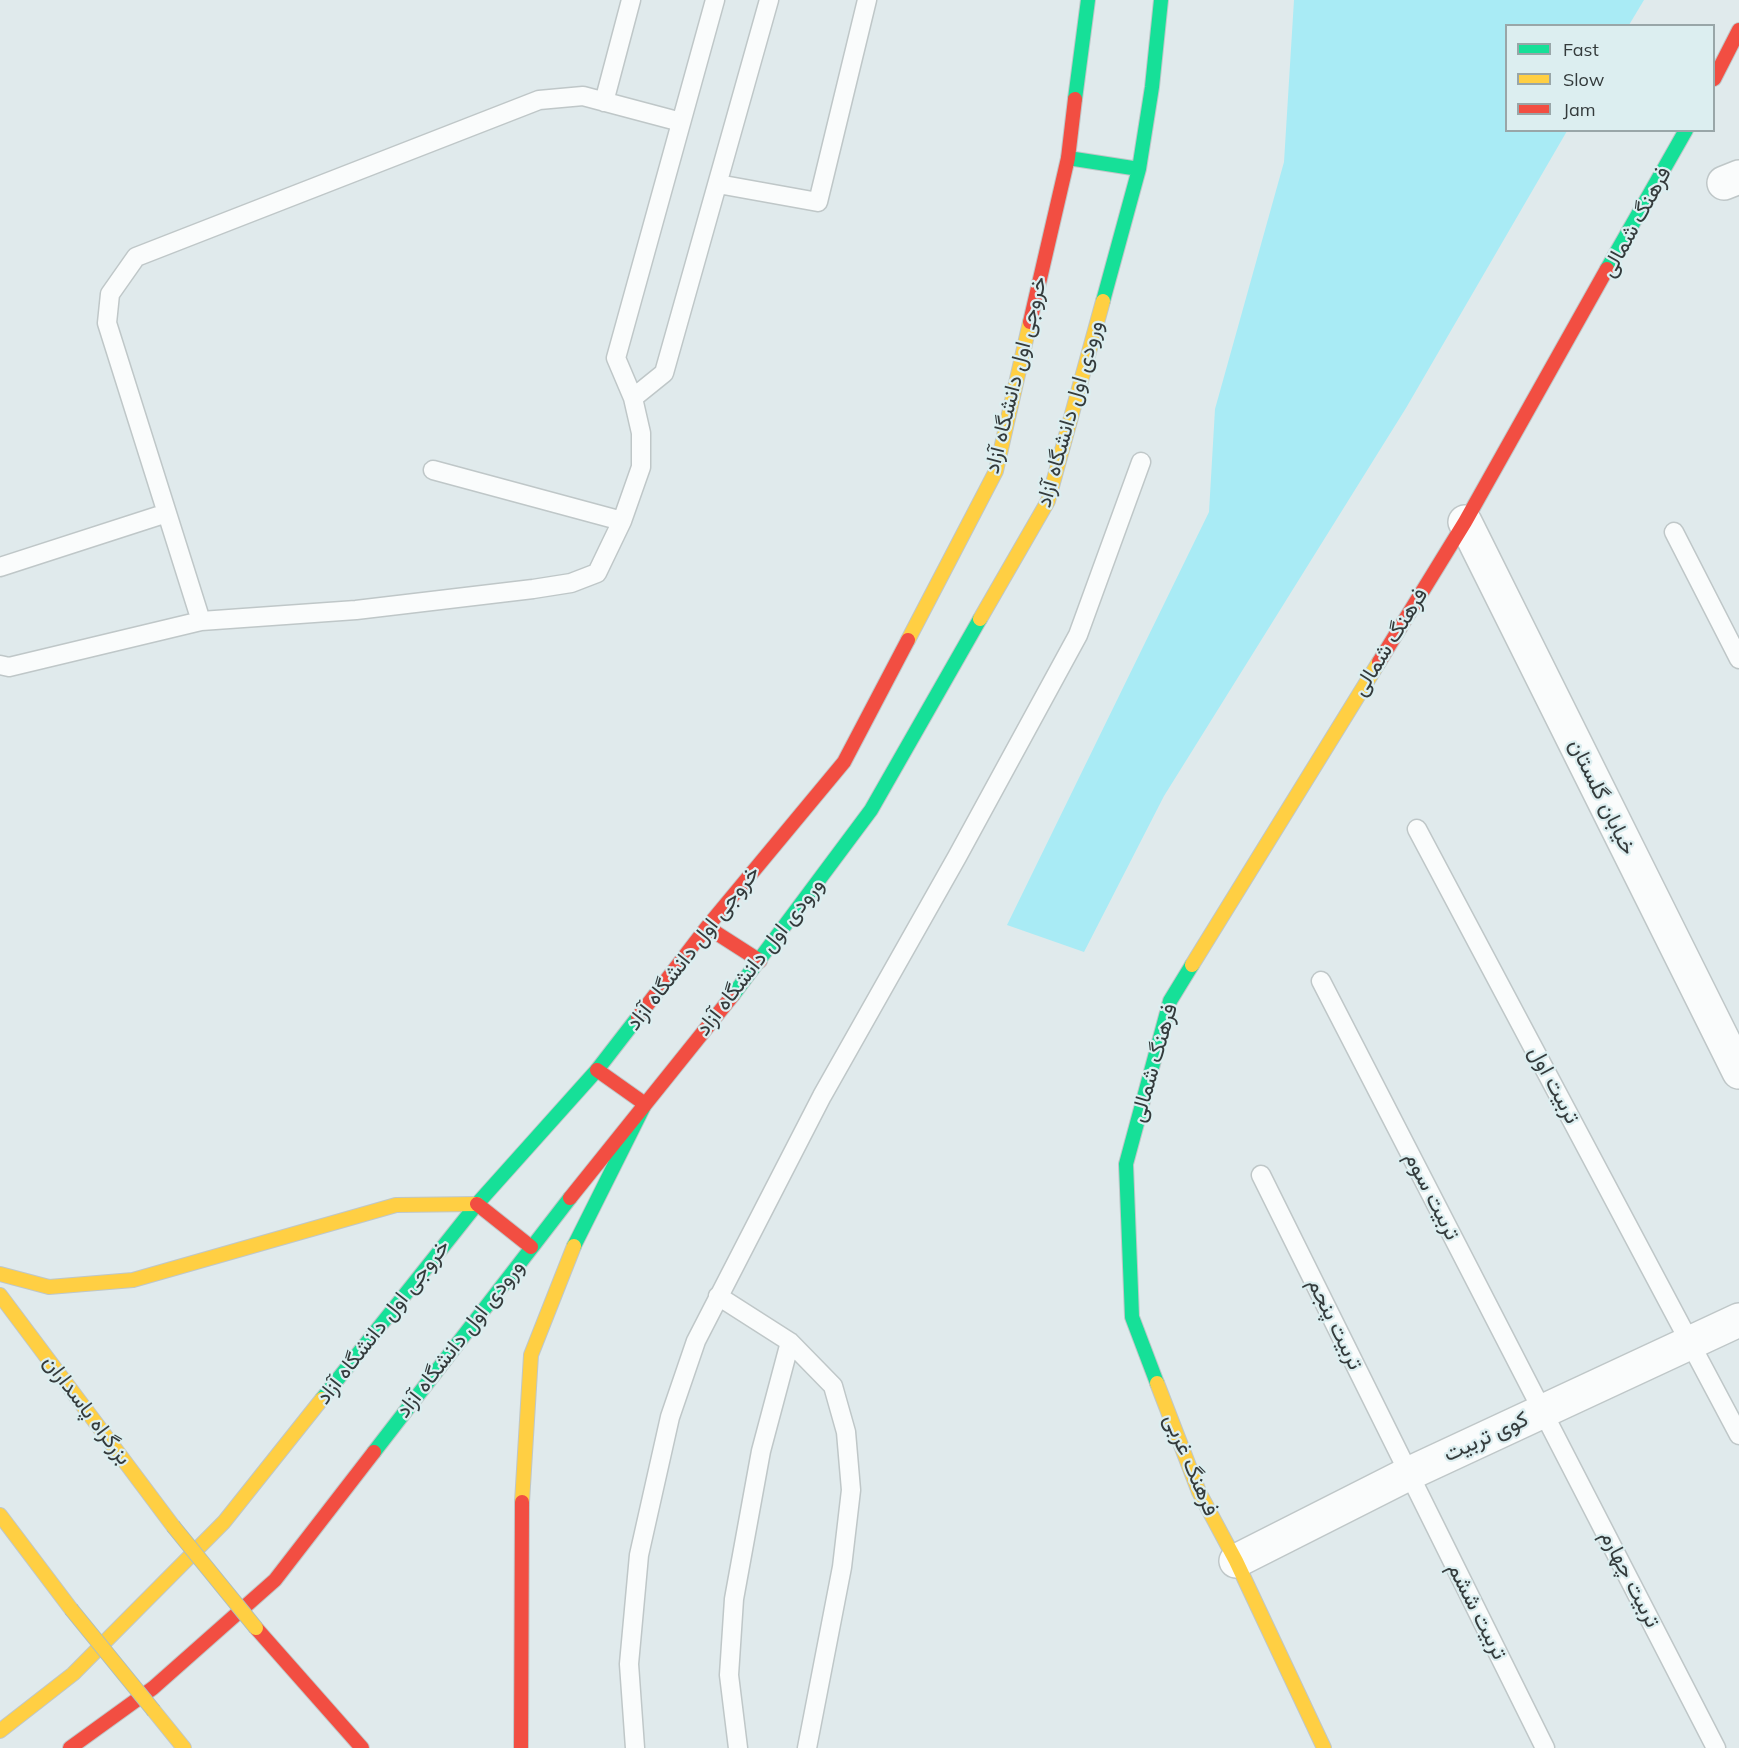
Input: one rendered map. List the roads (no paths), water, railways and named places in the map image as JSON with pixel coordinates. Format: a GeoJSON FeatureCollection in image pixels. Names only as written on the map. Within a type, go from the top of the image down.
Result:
{"type":"FeatureCollection","features":[{"type":"Feature","properties":{"kind":"main road","name":"خروجی اول دانشگاه آزاد"},"geometry":{"type":"LineString","coordinates":[[0,1731],[73,1674],[224,1522],[477,1204],[597,1070],[707,927],[844,762],[996,471],[1068,158],[1088,0]]}},
{"type":"Feature","properties":{"kind":"main road","name":"ورودی اول دانشگاه آزاد"},"geometry":{"type":"LineString","coordinates":[[70,1748],[153,1688],[275,1580],[531,1247],[760,961],[871,810],[1048,501],[1138,169],[1152,87],[1158,0]]}},
{"type":"Feature","properties":{"kind":"main road"},"geometry":{"type":"LineString","coordinates":[[1715,75],[1739,30]]}},
{"type":"Feature","properties":{"kind":"main road","name":"فرهنگ شمالی"},"geometry":{"type":"LineString","coordinates":[[1126,1164],[1170,1001],[1466,522],[1685,132]]}},
{"type":"Feature","properties":{"kind":"main road"},"geometry":{"type":"LineString","coordinates":[[1068,158],[1138,169]]}},
{"type":"Feature","properties":{"kind":"main road"},"geometry":{"type":"LineString","coordinates":[[707,927],[760,961]]}},
{"type":"Feature","properties":{"kind":"main road"},"geometry":{"type":"LineString","coordinates":[[521,1748],[522,1504],[531,1355],[581,1230],[645,1104],[597,1070]]}},
{"type":"Feature","properties":{"kind":"main road","name":"فرهنگ غربی"},"geometry":{"type":"LineString","coordinates":[[1126,1164],[1132,1317],[1199,1492],[1236,1561],[1324,1748]]}},
{"type":"Feature","properties":{"kind":"main road"},"geometry":{"type":"LineString","coordinates":[[0,1274],[49,1287],[133,1280],[396,1205],[477,1204],[531,1247]]}},
{"type":"Feature","properties":{"kind":"main road","name":"بزرگراه پاسداران"},"geometry":{"type":"LineString","coordinates":[[0,1295],[174,1526],[256,1628],[362,1748]]}},
{"type":"Feature","properties":{"kind":"main road"},"geometry":{"type":"LineString","coordinates":[[0,1515],[70,1609],[184,1748]]}},
{"type":"Feature","properties":{"kind":"street","name":"خیابان گلستان"},"geometry":{"type":"LineString","coordinates":[[1466,522],[1739,1072]]}},
{"type":"Feature","properties":{"kind":"street","name":"کوی تربیت"},"geometry":{"type":"LineString","coordinates":[[1236,1561],[1408,1474],[1739,1320]]}},
{"type":"Feature","properties":{"kind":"lane"},"geometry":{"type":"LineString","coordinates":[[604,102],[631,0]]}},
{"type":"Feature","properties":{"kind":"lane"},"geometry":{"type":"LineString","coordinates":[[0,665],[9,667],[201,621],[356,610],[571,583],[597,573],[622,521],[641,467],[641,433],[633,398],[616,358],[715,0]]}},
{"type":"Feature","properties":{"kind":"lane"},"geometry":{"type":"LineString","coordinates":[[633,398],[664,373],[769,0]]}},
{"type":"Feature","properties":{"kind":"lane"},"geometry":{"type":"LineString","coordinates":[[718,183],[818,202],[867,0]]}},
{"type":"Feature","properties":{"kind":"lane"},"geometry":{"type":"LineString","coordinates":[[201,621],[107,323],[110,294],[136,257],[539,100],[584,96],[681,122]]}},
{"type":"Feature","properties":{"kind":"lane"},"geometry":{"type":"LineString","coordinates":[[634,1748],[628,1664],[639,1555],[670,1417],[696,1341],[822,1096],[957,857],[1078,635],[1141,462]]}},
{"type":"Feature","properties":{"kind":"lane"},"geometry":{"type":"LineString","coordinates":[[433,470],[622,521]]}},
{"type":"Feature","properties":{"kind":"lane"},"geometry":{"type":"LineString","coordinates":[[0,567],[167,513]]}},
{"type":"Feature","properties":{"kind":"lane"},"geometry":{"type":"LineString","coordinates":[[1674,532],[1739,659]]}},
{"type":"Feature","properties":{"kind":"lane","name":"تربیت اول"},"geometry":{"type":"LineString","coordinates":[[1417,829],[1692,1342],[1739,1435]]}},
{"type":"Feature","properties":{"kind":"lane","name":"تربیت سوم"},"geometry":{"type":"LineString","coordinates":[[1321,981],[1544,1410]]}},
{"type":"Feature","properties":{"kind":"lane","name":"تربیت پنجم"},"geometry":{"type":"LineString","coordinates":[[1261,1175],[1408,1474]]}},
{"type":"Feature","properties":{"kind":"lane"},"geometry":{"type":"LineString","coordinates":[[718,1296],[790,1342],[833,1386],[846,1432],[851,1490],[842,1567],[807,1748]]}},
{"type":"Feature","properties":{"kind":"lane"},"geometry":{"type":"LineString","coordinates":[[738,1748],[729,1675],[734,1599],[761,1451],[790,1342]]}},
{"type":"Feature","properties":{"kind":"lane","name":"تربیت چهارم"},"geometry":{"type":"LineString","coordinates":[[1544,1410],[1716,1748]]}},
{"type":"Feature","properties":{"kind":"lane","name":"تربیت ششم"},"geometry":{"type":"LineString","coordinates":[[1408,1474],[1545,1748]]}}]}
